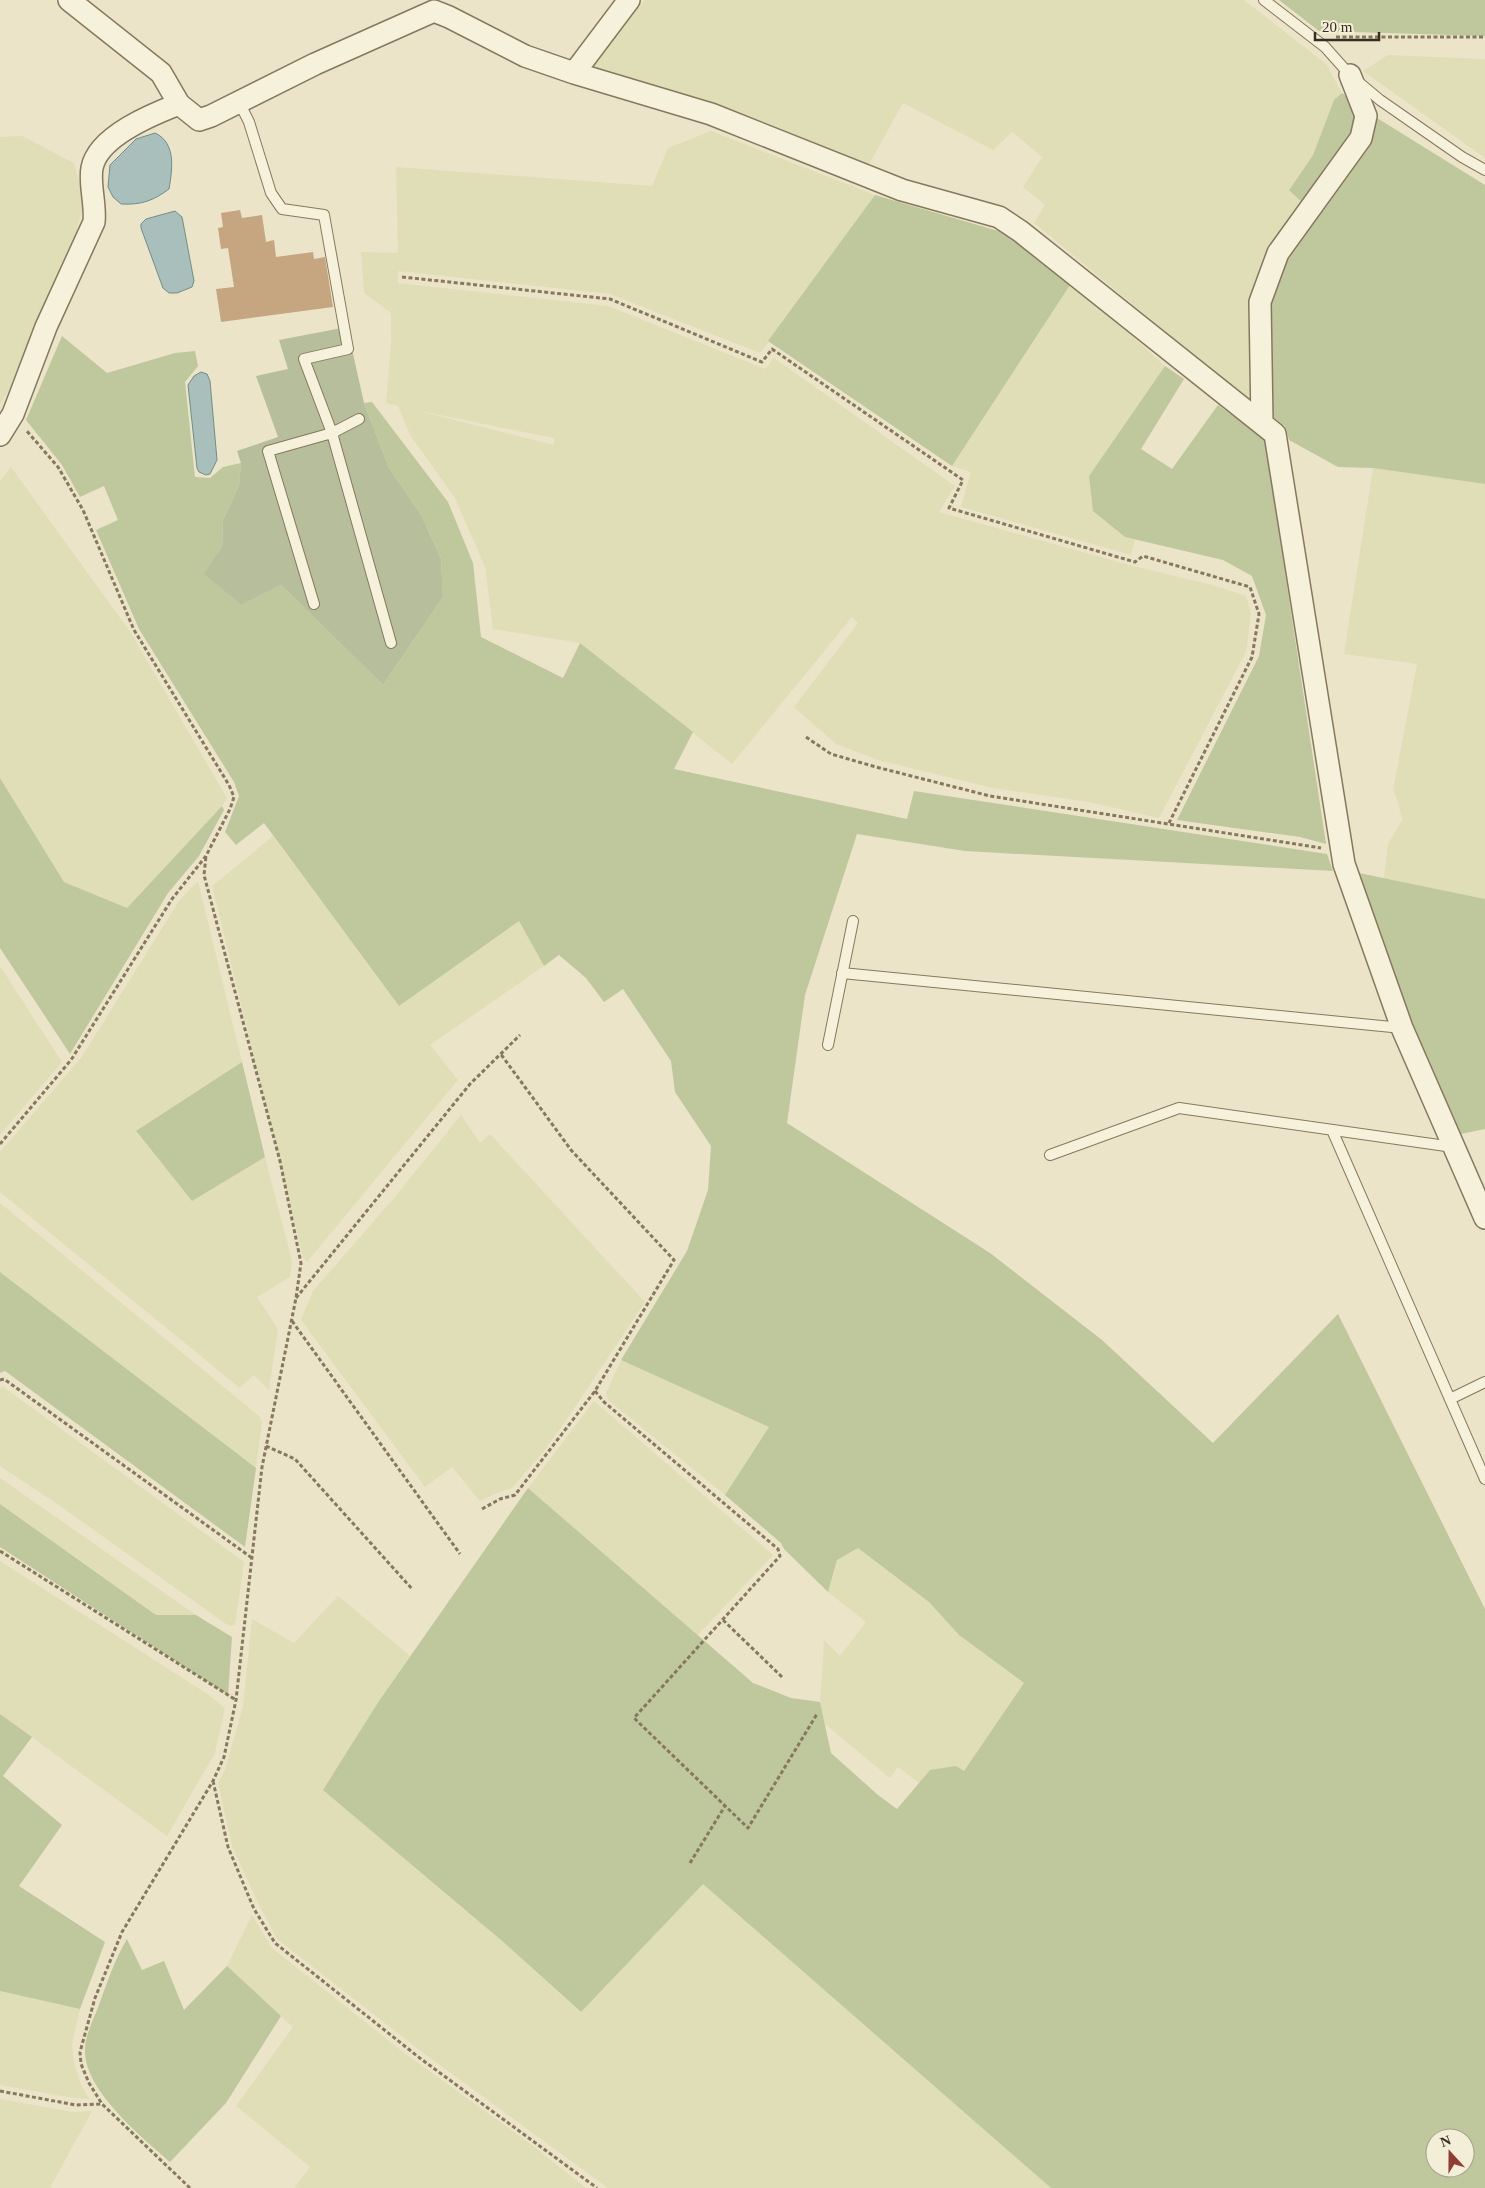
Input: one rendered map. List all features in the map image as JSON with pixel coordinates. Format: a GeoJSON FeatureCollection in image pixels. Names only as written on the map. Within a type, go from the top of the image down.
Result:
{"type":"FeatureCollection","features":[{"type":"Feature","properties":{"kind":"street"},"geometry":{"type":"LineString","coordinates":[[69,0],[161,73],[179,104],[199,120],[315,64],[434,11],[525,56],[574,73],[712,114],[902,190],[998,217],[1020,231],[1275,434],[1342,851],[1350,882],[1402,1028],[1485,1218]]}},
{"type":"Feature","properties":{"kind":"street"},"geometry":{"type":"LineString","coordinates":[[574,73],[629,0]]}},
{"type":"Feature","properties":{"kind":"street"},"geometry":{"type":"LineString","coordinates":[[1262,423],[1260,302],[1278,253],[1360,138],[1366,116],[1350,75]]}},
{"type":"Feature","properties":{"kind":"street"},"geometry":{"type":"LineString","coordinates":[[0,435],[13,414],[50,319],[94,222],[96,206],[92,169],[94,161],[104,147],[126,129],[149,116],[179,104]]}},
{"type":"Feature","properties":{"kind":"lane"},"geometry":{"type":"LineString","coordinates":[[1264,0],[1325,47],[1350,75],[1387,106],[1462,157],[1485,170]]}},
{"type":"Feature","properties":{"kind":"lane"},"geometry":{"type":"LineString","coordinates":[[238,102],[249,122],[271,193],[282,209],[324,215],[348,349],[304,359],[332,433],[391,643]]}},
{"type":"Feature","properties":{"kind":"lane"},"geometry":{"type":"LineString","coordinates":[[314,604],[268,451],[332,433],[359,419]]}},
{"type":"Feature","properties":{"kind":"lane"},"geometry":{"type":"LineString","coordinates":[[828,1045],[853,920]]}},
{"type":"Feature","properties":{"kind":"lane"},"geometry":{"type":"LineString","coordinates":[[842,973],[1402,1028]]}},
{"type":"Feature","properties":{"kind":"lane"},"geometry":{"type":"LineString","coordinates":[[1050,1155],[1179,1108],[1453,1146]]}},
{"type":"Feature","properties":{"kind":"lane"},"geometry":{"type":"LineString","coordinates":[[1332,1130],[1485,1479]]}},
{"type":"Feature","properties":{"kind":"lane"},"geometry":{"type":"LineString","coordinates":[[1450,1399],[1485,1382]]}},
{"type":"Feature","properties":{"kind":"path"},"geometry":{"type":"LineString","coordinates":[[1313,38],[1352,36],[1485,37]]}},
{"type":"Feature","properties":{"kind":"path"},"geometry":{"type":"LineString","coordinates":[[402,277],[610,300],[762,362],[772,349],[963,480],[950,508],[1135,562],[1143,556],[1250,587],[1259,614],[1252,657],[1169,823]]}},
{"type":"Feature","properties":{"kind":"path"},"geometry":{"type":"LineString","coordinates":[[0,1144],[71,1060],[172,899],[206,856],[234,797],[229,785],[134,630],[83,510],[58,467],[13,414]]}},
{"type":"Feature","properties":{"kind":"path"},"geometry":{"type":"LineString","coordinates":[[806,737],[832,754],[990,796],[1342,851]]}},
{"type":"Feature","properties":{"kind":"path"},"geometry":{"type":"LineString","coordinates":[[190,2188],[102,2104],[89,2083],[81,2064],[80,2052],[95,1998],[122,1932],[213,1781],[224,1757],[236,1700],[262,1467],[296,1298],[301,1263],[280,1161],[204,875],[206,856]]}},
{"type":"Feature","properties":{"kind":"path"},"geometry":{"type":"LineString","coordinates":[[296,1298],[470,1084],[520,1036]]}},
{"type":"Feature","properties":{"kind":"path"},"geometry":{"type":"LineString","coordinates":[[482,1509],[500,1499],[515,1495],[595,1391],[674,1260],[571,1150],[500,1054]]}},
{"type":"Feature","properties":{"kind":"path"},"geometry":{"type":"LineString","coordinates":[[291,1320],[460,1554]]}},
{"type":"Feature","properties":{"kind":"path"},"geometry":{"type":"LineString","coordinates":[[0,1380],[4,1379],[252,1558]]}},
{"type":"Feature","properties":{"kind":"path"},"geometry":{"type":"LineString","coordinates":[[595,1391],[604,1402],[778,1549],[780,1556],[634,1718],[748,1828],[817,1714]]}},
{"type":"Feature","properties":{"kind":"path"},"geometry":{"type":"LineString","coordinates":[[266,1446],[295,1460],[413,1590]]}},
{"type":"Feature","properties":{"kind":"path"},"geometry":{"type":"LineString","coordinates":[[0,1551],[236,1700]]}},
{"type":"Feature","properties":{"kind":"path"},"geometry":{"type":"LineString","coordinates":[[723,1620],[782,1676]]}},
{"type":"Feature","properties":{"kind":"path"},"geometry":{"type":"LineString","coordinates":[[213,1781],[228,1847],[254,1909],[275,1944],[421,2059],[596,2188]]}},
{"type":"Feature","properties":{"kind":"path"},"geometry":{"type":"LineString","coordinates":[[690,1863],[725,1806]]}},
{"type":"Feature","properties":{"kind":"path"},"geometry":{"type":"LineString","coordinates":[[0,2091],[76,2105],[102,2104]]}},
{"type":"Feature","properties":{"kind":"shaded area"},"geometry":{"type":"Polygon","coordinates":[[[645,0],[1244,0],[1326,64],[1342,93],[1334,100],[1313,155],[1289,189],[1304,204],[1255,405],[1034,223],[1045,205],[1023,187],[1042,157],[1012,132],[993,150],[903,103],[868,166],[599,72],[594,68],[595,60],[645,0]]]}},
{"type":"Feature","properties":{"kind":"shaded area"},"geometry":{"type":"Polygon","coordinates":[[[1388,55],[1485,59],[1485,158],[1363,71],[1388,55]]]}},
{"type":"Feature","properties":{"kind":"shaded area"},"geometry":{"type":"Polygon","coordinates":[[[711,131],[875,195],[760,353],[610,294],[398,271],[398,283],[608,306],[765,369],[774,358],[955,486],[939,512],[1129,565],[1212,585],[1246,596],[1251,614],[1246,652],[1159,818],[1089,802],[993,788],[878,760],[836,744],[794,707],[858,623],[852,617],[732,764],[580,643],[493,629],[485,567],[455,498],[410,435],[398,406],[386,403],[391,342],[391,313],[364,293],[361,252],[398,253],[396,167],[652,186],[668,148],[711,131]],[[415,410],[554,445],[554,438],[415,410]]]}},
{"type":"Feature","properties":{"kind":"shaded area"},"geometry":{"type":"Polygon","coordinates":[[[22,136],[74,163],[82,192],[82,210],[76,233],[10,389],[0,404],[0,137],[22,136]]]}},
{"type":"Feature","properties":{"kind":"shaded area"},"geometry":{"type":"Polygon","coordinates":[[[1072,282],[1165,366],[1089,476],[1125,537],[1135,540],[1131,555],[961,507],[971,472],[952,466],[1072,282]]]}},
{"type":"Feature","properties":{"kind":"shaded area"},"geometry":{"type":"Polygon","coordinates":[[[11,467],[131,633],[227,798],[222,806],[127,908],[64,882],[0,778],[0,481],[11,467]]]}},
{"type":"Feature","properties":{"kind":"shaded area"},"geometry":{"type":"Polygon","coordinates":[[[1373,468],[1485,484],[1485,899],[1384,878],[1388,844],[1402,820],[1393,790],[1417,664],[1344,654],[1373,468]]]}},
{"type":"Feature","properties":{"kind":"shaded area"},"geometry":{"type":"Polygon","coordinates":[[[273,836],[399,1006],[519,921],[544,966],[430,1045],[458,1080],[307,1262],[303,1257],[212,886],[273,836]]]}},
{"type":"Feature","properties":{"kind":"shaded area"},"geometry":{"type":"Polygon","coordinates":[[[198,881],[242,1062],[136,1132],[192,1201],[265,1157],[292,1261],[290,1277],[257,1297],[278,1329],[269,1390],[254,1375],[240,1388],[0,1192],[0,1152],[81,1058],[179,901],[198,881]]]}},
{"type":"Feature","properties":{"kind":"shaded area"},"geometry":{"type":"Polygon","coordinates":[[[0,966],[62,1062],[0,1135],[0,966]]]}},
{"type":"Feature","properties":{"kind":"shaded area"},"geometry":{"type":"Polygon","coordinates":[[[461,1115],[480,1143],[490,1134],[645,1302],[544,1451],[512,1488],[480,1501],[452,1467],[425,1487],[301,1320],[313,1291],[394,1198],[461,1115]]]}},
{"type":"Feature","properties":{"kind":"shaded area"},"geometry":{"type":"Polygon","coordinates":[[[0,1203],[259,1416],[262,1422],[256,1468],[0,1272],[0,1203]]]}},
{"type":"Feature","properties":{"kind":"shaded area"},"geometry":{"type":"Polygon","coordinates":[[[621,1360],[769,1427],[725,1495],[608,1400],[606,1393],[621,1360]]]}},
{"type":"Feature","properties":{"kind":"shaded area"},"geometry":{"type":"Polygon","coordinates":[[[2,1386],[244,1562],[235,1625],[229,1626],[53,1501],[0,1466],[0,1389],[2,1386]]]}},
{"type":"Feature","properties":{"kind":"shaded area"},"geometry":{"type":"Polygon","coordinates":[[[594,1401],[773,1555],[698,1635],[528,1488],[594,1401]]]}},
{"type":"Feature","properties":{"kind":"shaded area"},"geometry":{"type":"Polygon","coordinates":[[[0,1478],[196,1615],[156,1615],[0,1504],[0,1478]]]}},
{"type":"Feature","properties":{"kind":"shaded area"},"geometry":{"type":"Polygon","coordinates":[[[858,1548],[929,1602],[959,1635],[1024,1683],[964,1771],[930,1770],[919,1783],[898,1767],[890,1778],[825,1724],[820,1702],[824,1640],[840,1656],[866,1622],[828,1592],[837,1560],[858,1548]]]}},
{"type":"Feature","properties":{"kind":"shaded area"},"geometry":{"type":"Polygon","coordinates":[[[0,1561],[209,1695],[225,1708],[215,1753],[167,1836],[0,1714],[0,1561]]]}},
{"type":"Feature","properties":{"kind":"shaded area"},"geometry":{"type":"Polygon","coordinates":[[[338,1596],[410,1656],[379,1701],[501,1940],[580,2012],[703,1883],[1051,2188],[608,2188],[422,2052],[277,1939],[232,1846],[218,1783],[225,1770],[243,1706],[252,1619],[294,1643],[338,1596]]]}},
{"type":"Feature","properties":{"kind":"shaded area"},"geometry":{"type":"Polygon","coordinates":[[[252,1915],[272,1948],[403,2052],[529,2143],[586,2188],[294,2188],[310,2167],[236,2106],[293,2027],[227,1966],[252,1915]]]}},
{"type":"Feature","properties":{"kind":"shaded area"},"geometry":{"type":"Polygon","coordinates":[[[0,1991],[80,2009],[72,2044],[74,2063],[81,2085],[89,2099],[0,2085],[0,1991]]]}},
{"type":"Feature","properties":{"kind":"shaded area"},"geometry":{"type":"Polygon","coordinates":[[[0,2099],[73,2112],[92,2111],[50,2188],[0,2188],[0,2099]]]}},
{"type":"Feature","properties":{"kind":"green space"},"geometry":{"type":"Polygon","coordinates":[[[1279,0],[1485,0],[1485,36],[1319,31],[1279,0]]]}},
{"type":"Feature","properties":{"kind":"green space"},"geometry":{"type":"Polygon","coordinates":[[[1342,93],[1377,118],[1485,185],[1485,484],[1373,468],[1338,467],[1289,440],[1285,426],[1269,414],[1267,302],[1304,204],[1289,190],[1313,155],[1334,100],[1342,93]]]}},
{"type":"Feature","properties":{"kind":"green space"},"geometry":{"type":"Polygon","coordinates":[[[875,195],[1019,237],[1072,282],[952,466],[768,341],[875,195]]]}},
{"type":"Feature","properties":{"kind":"green space"},"geometry":{"type":"Polygon","coordinates":[[[347,327],[364,403],[389,468],[420,513],[441,558],[443,597],[383,685],[281,585],[242,605],[204,574],[222,547],[223,520],[239,485],[241,463],[237,451],[278,437],[256,376],[288,369],[279,340],[347,327]]]}},
{"type":"Feature","properties":{"kind":"green space"},"geometry":{"type":"Polygon","coordinates":[[[62,336],[107,373],[175,353],[195,351],[198,366],[185,382],[195,477],[210,478],[223,467],[241,463],[239,485],[223,520],[222,547],[242,605],[281,585],[383,685],[443,597],[441,558],[420,513],[389,468],[364,403],[372,402],[448,502],[473,563],[481,637],[563,678],[580,643],[693,732],[674,769],[907,819],[914,791],[1327,854],[1333,871],[965,851],[857,834],[805,995],[787,1123],[990,1253],[1102,1340],[1213,1443],[1338,1314],[1485,1609],[1485,2188],[1051,2188],[703,1884],[581,2012],[501,1940],[323,1790],[379,1701],[528,1488],[753,1683],[791,1698],[820,1702],[831,1753],[878,1795],[897,1809],[930,1770],[956,1766],[964,1771],[1024,1683],[959,1635],[929,1602],[858,1548],[837,1560],[828,1592],[784,1549],[781,1543],[725,1495],[769,1427],[621,1360],[687,1251],[708,1190],[711,1146],[675,1092],[671,1061],[623,989],[604,1002],[586,978],[559,955],[544,966],[519,921],[399,1006],[264,823],[236,845],[225,832],[239,796],[234,782],[139,629],[96,530],[118,520],[104,486],[80,497],[62,465],[26,420],[62,336]]]}},
{"type":"Feature","properties":{"kind":"green space"},"geometry":{"type":"Polygon","coordinates":[[[1165,366],[1184,379],[1141,449],[1172,469],[1218,405],[1265,439],[1326,844],[1300,837],[1177,820],[1259,656],[1266,615],[1252,576],[1223,560],[1125,537],[1093,511],[1089,476],[1165,366]]]}},
{"type":"Feature","properties":{"kind":"green space"},"geometry":{"type":"Polygon","coordinates":[[[0,778],[64,882],[127,908],[222,806],[224,810],[199,856],[168,893],[70,1054],[0,948],[0,778]]]}},
{"type":"Feature","properties":{"kind":"green space"},"geometry":{"type":"Polygon","coordinates":[[[1359,873],[1485,899],[1485,1129],[1461,1134],[1412,1023],[1359,873]]]}},
{"type":"Feature","properties":{"kind":"green space"},"geometry":{"type":"Polygon","coordinates":[[[242,1062],[265,1157],[192,1201],[136,1131],[242,1062]]]}},
{"type":"Feature","properties":{"kind":"green space"},"geometry":{"type":"Polygon","coordinates":[[[0,1272],[256,1468],[245,1547],[5,1371],[0,1373],[0,1272]]]}},
{"type":"Feature","properties":{"kind":"green space"},"geometry":{"type":"Polygon","coordinates":[[[0,1504],[156,1615],[196,1615],[232,1637],[228,1695],[0,1547],[0,1504]]]}},
{"type":"Feature","properties":{"kind":"green space"},"geometry":{"type":"Polygon","coordinates":[[[0,1714],[32,1737],[3,1776],[62,1825],[19,1886],[105,1942],[80,2009],[0,1991],[0,1714]]]}},
{"type":"Feature","properties":{"kind":"green space"},"geometry":{"type":"Polygon","coordinates":[[[127,1939],[142,1970],[164,1961],[184,2010],[227,1966],[281,2016],[226,2103],[170,2162],[117,2112],[94,2081],[87,2065],[85,2043],[88,2031],[112,1970],[127,1939]]]}},
{"type":"Feature","properties":{"kind":"water"},"geometry":{"type":"Polygon","coordinates":[[[155,133],[167,143],[170,150],[172,166],[169,189],[158,197],[146,201],[135,204],[121,204],[113,197],[108,187],[110,165],[136,139],[155,133]]]}},
{"type":"Feature","properties":{"kind":"water"},"geometry":{"type":"Polygon","coordinates":[[[175,211],[182,217],[194,281],[192,287],[177,293],[169,293],[163,288],[141,224],[146,219],[175,211]]]}},
{"type":"Feature","properties":{"kind":"water"},"geometry":{"type":"Polygon","coordinates":[[[201,372],[207,374],[210,381],[217,460],[210,474],[206,475],[199,472],[197,468],[188,385],[194,376],[201,372]]]}},
{"type":"Feature","properties":{"kind":"building"},"geometry":{"type":"Polygon","coordinates":[[[240,210],[242,218],[262,215],[266,242],[274,240],[276,257],[313,252],[314,259],[325,257],[333,307],[221,322],[216,289],[234,287],[228,248],[221,249],[218,228],[223,227],[221,213],[240,210]]]}}]}
